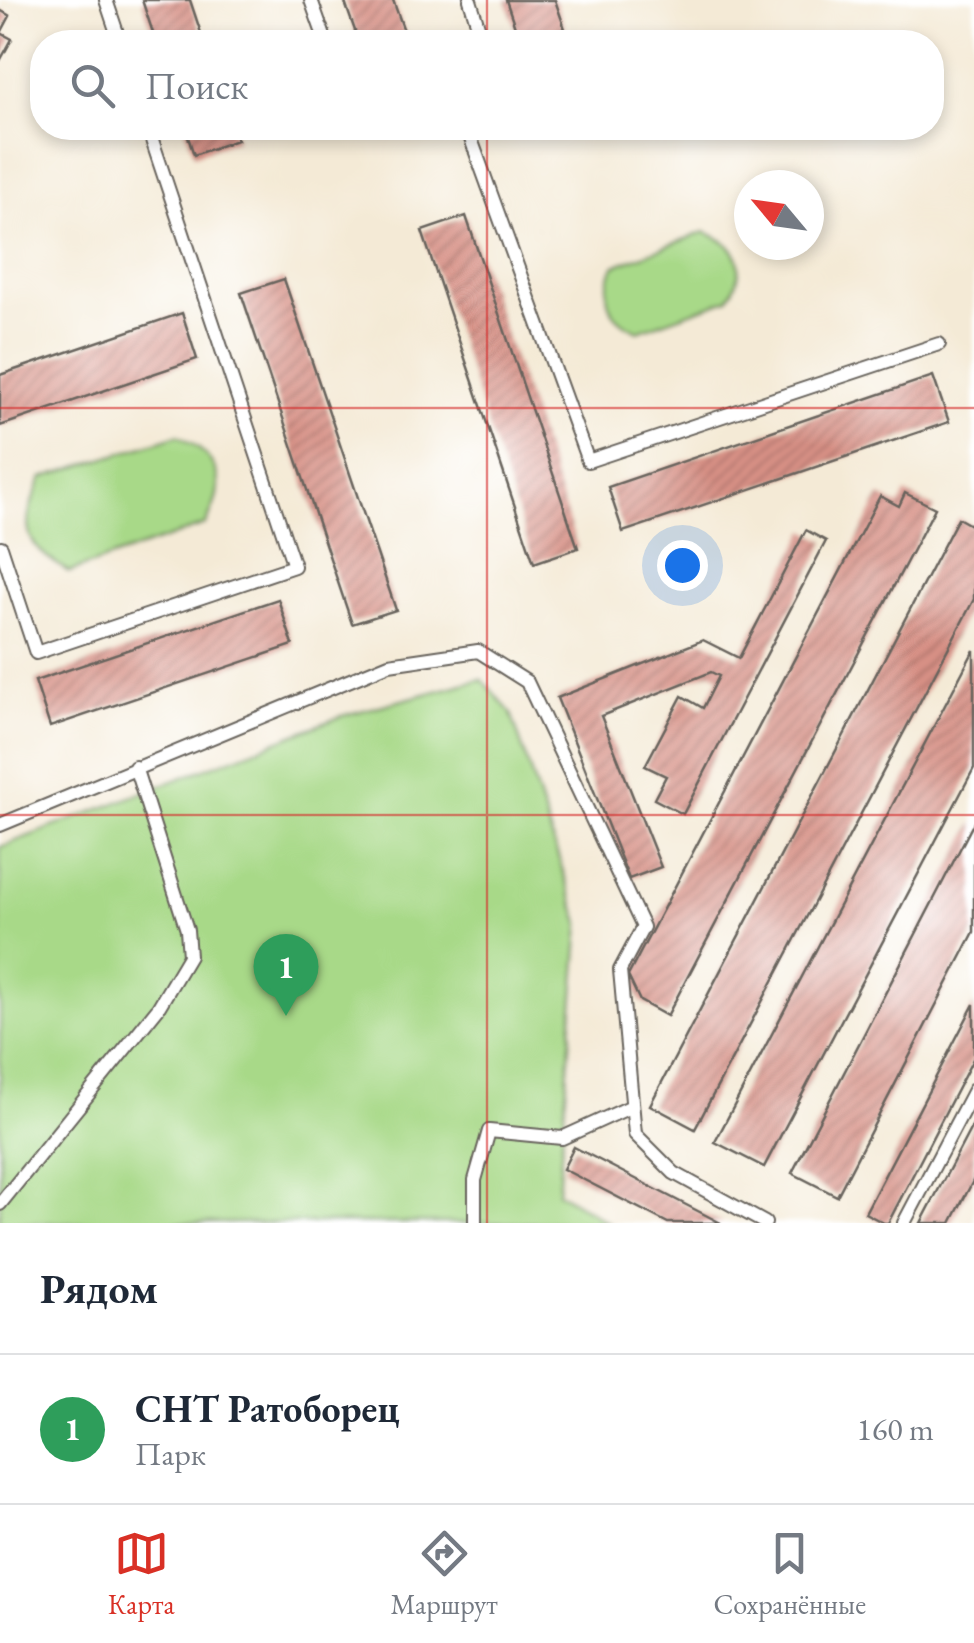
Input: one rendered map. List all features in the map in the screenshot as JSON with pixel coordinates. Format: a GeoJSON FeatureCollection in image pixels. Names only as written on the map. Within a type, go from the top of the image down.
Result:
{"type":"FeatureCollection","features":[{"type":"Feature","properties":{"kind":"lane"},"geometry":{"type":"LineString","coordinates":[[106,0],[116,30]]}},
{"type":"Feature","properties":{"kind":"lane"},"geometry":{"type":"LineString","coordinates":[[312,0],[322,30]]}},
{"type":"Feature","properties":{"kind":"lane"},"geometry":{"type":"LineString","coordinates":[[470,0],[479,30]]}},
{"type":"Feature","properties":{"kind":"lane"},"geometry":{"type":"LineString","coordinates":[[1,547],[36,652],[294,566],[152,140]]}},
{"type":"Feature","properties":{"kind":"lane"},"geometry":{"type":"LineString","coordinates":[[471,140],[588,461],[939,344]]}},
{"type":"Feature","properties":{"kind":"lane"},"geometry":{"type":"LineString","coordinates":[[0,825],[388,664],[478,651],[526,682],[643,927],[620,970],[630,1107],[636,1134],[674,1173],[765,1223]]}},
{"type":"Feature","properties":{"kind":"lane"},"geometry":{"type":"LineString","coordinates":[[0,1204],[158,1008],[189,956],[188,930],[135,767]]}},
{"type":"Feature","properties":{"kind":"lane"},"geometry":{"type":"LineString","coordinates":[[904,1223],[974,1090]]}},
{"type":"Feature","properties":{"kind":"lane"},"geometry":{"type":"LineString","coordinates":[[475,1223],[475,1180],[489,1131],[562,1138],[630,1107]]}},
{"type":"Feature","properties":{"kind":"green space"},"geometry":{"type":"Polygon","coordinates":[[[704,232],[733,250],[739,267],[728,299],[638,331],[619,319],[609,305],[607,287],[614,266],[704,232]]]}},
{"type":"Feature","properties":{"kind":"green space"},"geometry":{"type":"Polygon","coordinates":[[[178,435],[203,453],[216,472],[217,496],[205,525],[69,572],[34,543],[28,523],[42,478],[178,435]]]}},
{"type":"Feature","properties":{"kind":"green space"},"geometry":{"type":"Polygon","coordinates":[[[482,679],[511,713],[580,923],[558,1192],[609,1223],[0,1223],[0,847],[345,715],[482,679]]]}},
{"type":"Feature","properties":{"kind":"building"},"geometry":{"type":"Polygon","coordinates":[[[142,0],[190,0],[200,30],[152,30],[142,0]]]}},
{"type":"Feature","properties":{"kind":"building"},"geometry":{"type":"Polygon","coordinates":[[[344,0],[393,0],[404,30],[355,30],[344,0]]]}},
{"type":"Feature","properties":{"kind":"building"},"geometry":{"type":"Polygon","coordinates":[[[506,0],[555,0],[565,29],[516,30],[506,0]]]}},
{"type":"Feature","properties":{"kind":"building"},"geometry":{"type":"Polygon","coordinates":[[[0,10],[10,16],[1,33],[12,39],[0,61],[0,10]]]}},
{"type":"Feature","properties":{"kind":"building"},"geometry":{"type":"Polygon","coordinates":[[[189,140],[237,140],[194,155],[189,140]]]}},
{"type":"Feature","properties":{"kind":"building"},"geometry":{"type":"Polygon","coordinates":[[[466,216],[578,548],[534,563],[422,231],[466,216]]]}},
{"type":"Feature","properties":{"kind":"building"},"geometry":{"type":"Polygon","coordinates":[[[284,279],[396,610],[352,624],[241,293],[284,279]]]}},
{"type":"Feature","properties":{"kind":"building"},"geometry":{"type":"Polygon","coordinates":[[[182,313],[197,359],[0,426],[0,375],[182,313]]]}},
{"type":"Feature","properties":{"kind":"building"},"geometry":{"type":"Polygon","coordinates":[[[933,376],[949,422],[623,532],[608,487],[933,376]]]}},
{"type":"Feature","properties":{"kind":"building"},"geometry":{"type":"Polygon","coordinates":[[[905,493],[935,508],[667,1016],[640,1001],[628,976],[880,496],[899,506],[905,493]]]}},
{"type":"Feature","properties":{"kind":"building"},"geometry":{"type":"Polygon","coordinates":[[[958,518],[974,527],[974,599],[695,1129],[650,1105],[958,518]]]}},
{"type":"Feature","properties":{"kind":"building"},"geometry":{"type":"Polygon","coordinates":[[[806,530],[826,541],[683,814],[654,799],[666,776],[645,766],[682,696],[703,708],[719,676],[711,672],[601,716],[661,867],[629,879],[557,698],[703,640],[739,658],[806,530]]]}},
{"type":"Feature","properties":{"kind":"building"},"geometry":{"type":"Polygon","coordinates":[[[278,599],[293,645],[50,727],[35,681],[278,599]]]}},
{"type":"Feature","properties":{"kind":"building"},"geometry":{"type":"Polygon","coordinates":[[[974,650],[974,768],[764,1167],[715,1142],[974,650]]]}},
{"type":"Feature","properties":{"kind":"building"},"geometry":{"type":"Polygon","coordinates":[[[974,822],[974,932],[837,1196],[792,1173],[974,822]]]}},
{"type":"Feature","properties":{"kind":"building"},"geometry":{"type":"Polygon","coordinates":[[[974,1004],[974,1057],[888,1223],[884,1223],[865,1213],[974,1004]]]}},
{"type":"Feature","properties":{"kind":"building"},"geometry":{"type":"Polygon","coordinates":[[[974,1122],[974,1179],[951,1223],[921,1223],[974,1122]]]}},
{"type":"Feature","properties":{"kind":"building"},"geometry":{"type":"Polygon","coordinates":[[[574,1147],[721,1223],[668,1223],[563,1169],[574,1147]]]}},
{"type":"Feature","properties":{"kind":"place","name":"СНТ Ратоборец"},"geometry":{"type":"Point","coordinates":[286,1016]}}]}
